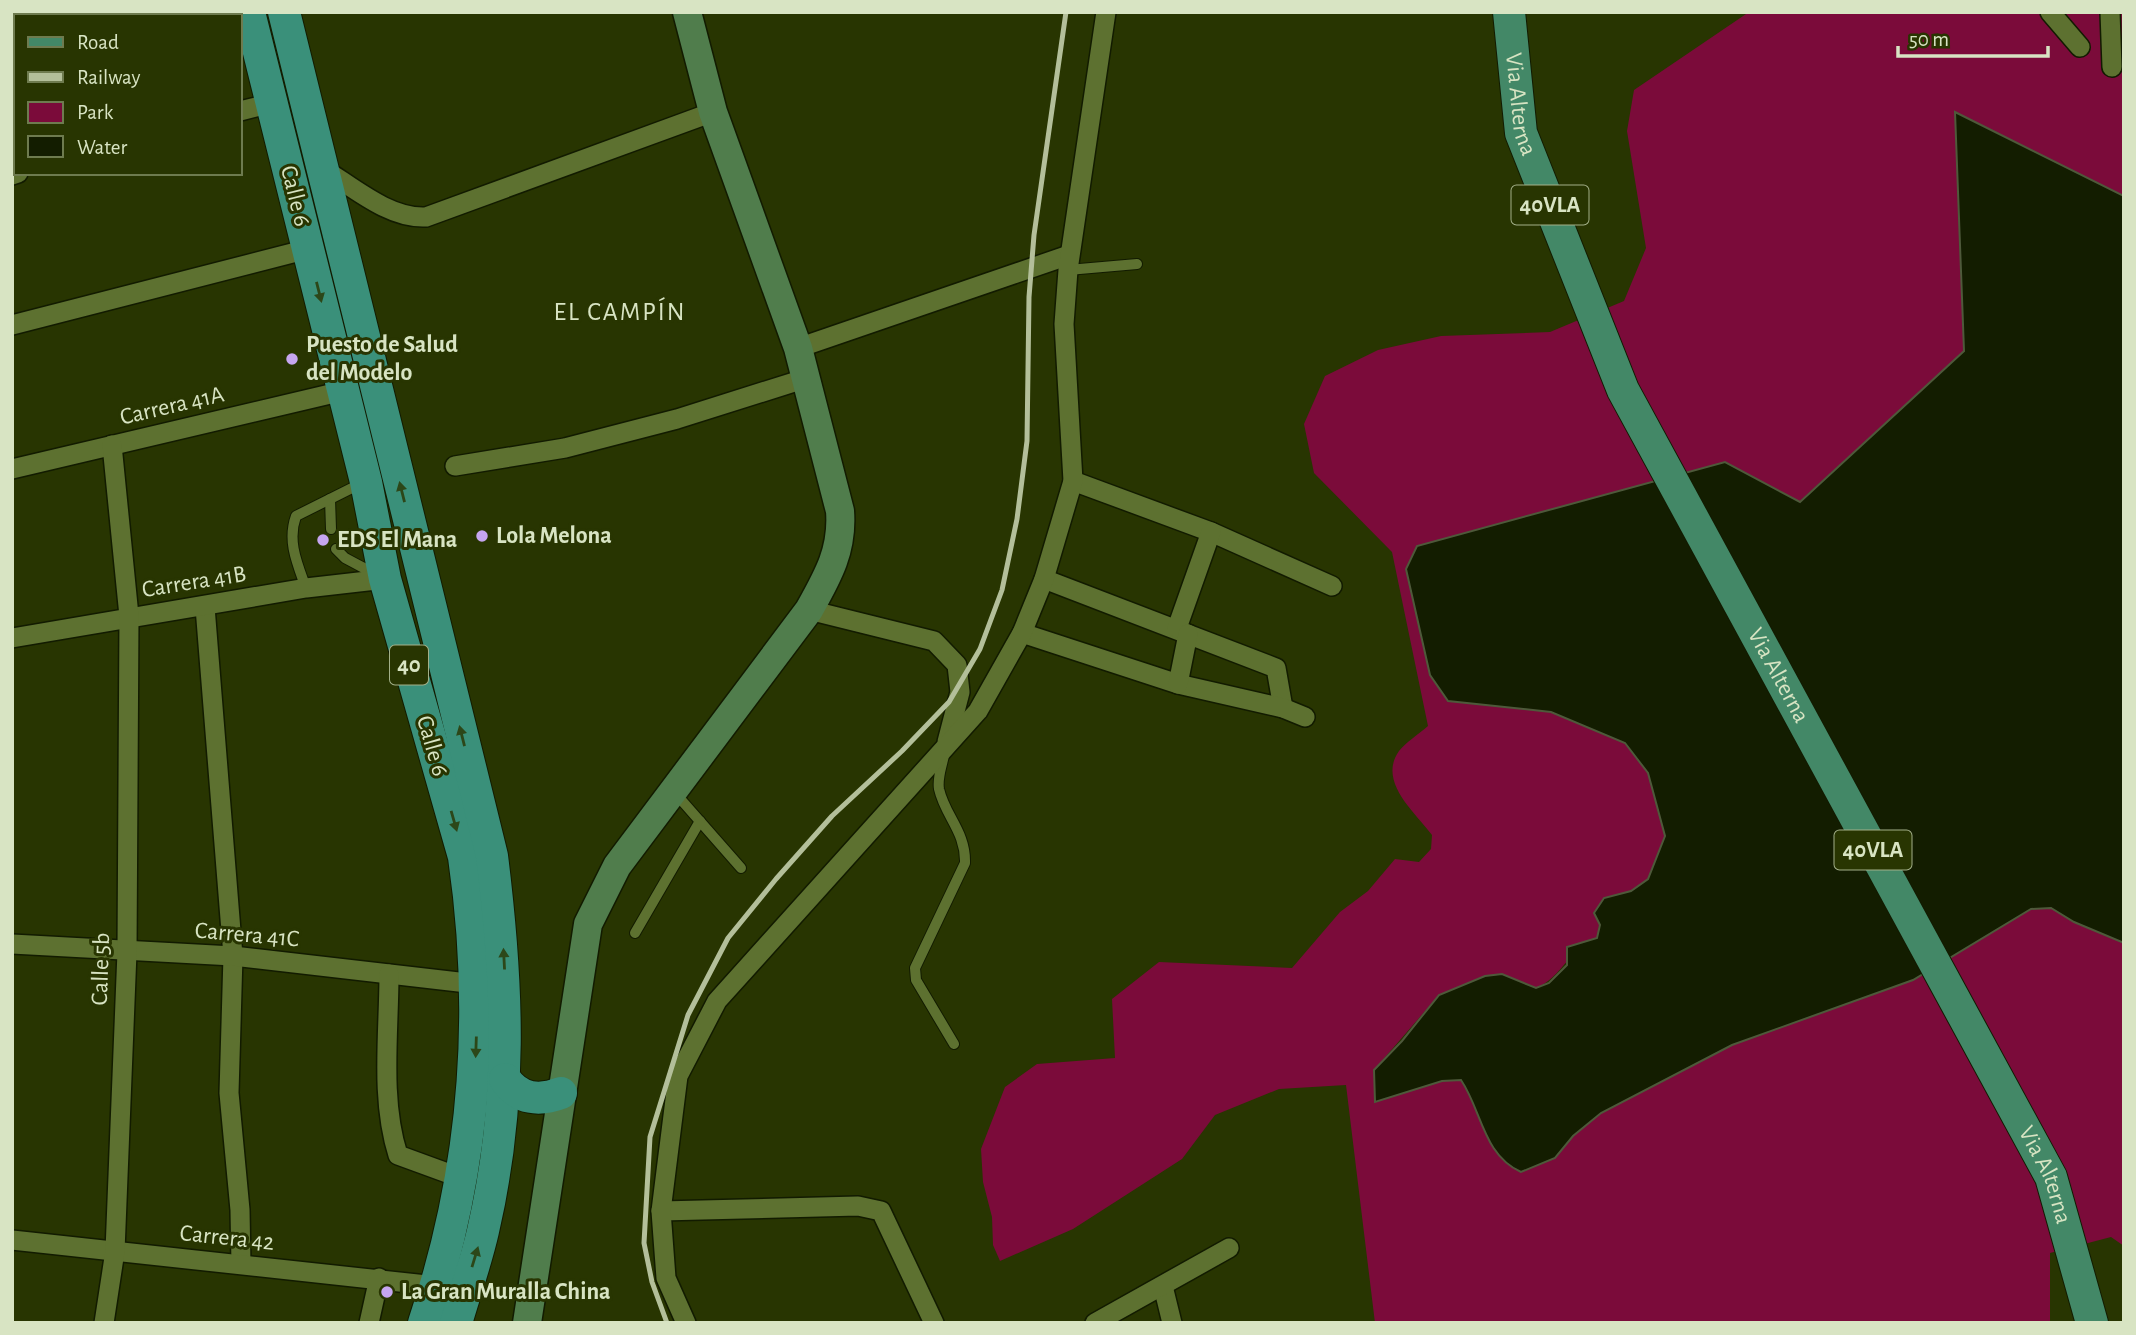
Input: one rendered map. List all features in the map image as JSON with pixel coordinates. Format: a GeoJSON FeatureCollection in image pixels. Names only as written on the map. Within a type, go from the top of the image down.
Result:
{"type":"FeatureCollection","features":[{"type":"Feature","properties":{"kind":"highway","name":"Calle 6"},"geometry":{"type":"LineString","coordinates":[[249,12],[366,482],[385,579],[464,857],[476,984],[473,1088],[461,1178],[436,1286],[424,1323]]}},
{"type":"Feature","properties":{"kind":"highway","name":"Calle 6"},"geometry":{"type":"LineString","coordinates":[[284,12],[492,856],[504,953],[505,1080],[497,1157],[483,1232],[456,1323]]}},
{"type":"Feature","properties":{"kind":"highway"},"geometry":{"type":"LineString","coordinates":[[505,1080],[511,1088],[535,1099],[561,1093]]}},
{"type":"Feature","properties":{"kind":"main road"},"geometry":{"type":"LineString","coordinates":[[527,1323],[588,924],[617,866],[809,610],[834,566],[842,531],[840,511],[799,348],[713,112],[687,12]]}},
{"type":"Feature","properties":{"kind":"main road","name":"Via Alterna"},"geometry":{"type":"LineString","coordinates":[[1509,12],[1521,133],[1623,390],[2051,1177],[2092,1323]]}},
{"type":"Feature","properties":{"kind":"street"},"geometry":{"type":"LineString","coordinates":[[686,1323],[667,1278],[661,1211],[678,1076],[718,1001],[978,711],[1022,633],[1044,579],[1073,481],[1064,324],[1069,263],[1106,12]]}},
{"type":"Feature","properties":{"kind":"street"},"geometry":{"type":"LineString","coordinates":[[2050,12],[2080,47]]}},
{"type":"Feature","properties":{"kind":"street"},"geometry":{"type":"LineString","coordinates":[[2110,12],[2112,66]]}},
{"type":"Feature","properties":{"kind":"street"},"geometry":{"type":"LineString","coordinates":[[242,110],[272,103]]}},
{"type":"Feature","properties":{"kind":"street"},"geometry":{"type":"LineString","coordinates":[[322,168],[396,213],[412,217],[426,216],[713,112]]}},
{"type":"Feature","properties":{"kind":"street"},"geometry":{"type":"LineString","coordinates":[[12,326],[308,249]]}},
{"type":"Feature","properties":{"kind":"street"},"geometry":{"type":"LineString","coordinates":[[799,348],[1069,263]]}},
{"type":"Feature","properties":{"kind":"street"},"geometry":{"type":"LineString","coordinates":[[455,466],[565,448],[677,419],[807,377]]}},
{"type":"Feature","properties":{"kind":"street","name":"Carrera 41A"},"geometry":{"type":"LineString","coordinates":[[12,469],[343,391]]}},
{"type":"Feature","properties":{"kind":"street","name":"Calle 5b"},"geometry":{"type":"LineString","coordinates":[[104,1323],[115,1251],[127,952],[129,616],[112,445]]}},
{"type":"Feature","properties":{"kind":"street"},"geometry":{"type":"LineString","coordinates":[[1073,481],[1211,532],[1332,586]]}},
{"type":"Feature","properties":{"kind":"street"},"geometry":{"type":"LineString","coordinates":[[1178,684],[1182,631],[1211,532]]}},
{"type":"Feature","properties":{"kind":"street","name":"Carrera 41B"},"geometry":{"type":"LineString","coordinates":[[12,638],[306,588],[385,579]]}},
{"type":"Feature","properties":{"kind":"street"},"geometry":{"type":"LineString","coordinates":[[1044,579],[1276,667],[1283,708]]}},
{"type":"Feature","properties":{"kind":"street"},"geometry":{"type":"LineString","coordinates":[[205,607],[233,956],[229,1094],[240,1210],[241,1264]]}},
{"type":"Feature","properties":{"kind":"street"},"geometry":{"type":"LineString","coordinates":[[809,610],[934,641],[957,665],[960,692],[947,746]]}},
{"type":"Feature","properties":{"kind":"street"},"geometry":{"type":"LineString","coordinates":[[1022,633],[1178,684],[1283,708],[1305,717]]}},
{"type":"Feature","properties":{"kind":"street","name":"Carrera 41C"},"geometry":{"type":"LineString","coordinates":[[12,944],[233,956],[476,984]]}},
{"type":"Feature","properties":{"kind":"street"},"geometry":{"type":"LineString","coordinates":[[389,974],[388,1094],[390,1131],[398,1155],[461,1178]]}},
{"type":"Feature","properties":{"kind":"street"},"geometry":{"type":"LineString","coordinates":[[661,1211],[858,1206],[881,1210],[934,1323]]}},
{"type":"Feature","properties":{"kind":"street","name":"Carrera 42"},"geometry":{"type":"LineString","coordinates":[[12,1240],[436,1286]]}},
{"type":"Feature","properties":{"kind":"street"},"geometry":{"type":"LineString","coordinates":[[1095,1323],[1229,1248]]}},
{"type":"Feature","properties":{"kind":"street"},"geometry":{"type":"LineString","coordinates":[[369,1323],[379,1278]]}},
{"type":"Feature","properties":{"kind":"street"},"geometry":{"type":"LineString","coordinates":[[1163,1286],[1171,1323]]}},
{"type":"Feature","properties":{"kind":"lane"},"geometry":{"type":"LineString","coordinates":[[1069,263],[1137,264]]}},
{"type":"Feature","properties":{"kind":"lane"},"geometry":{"type":"LineString","coordinates":[[306,588],[293,551],[290,531],[296,516],[366,482]]}},
{"type":"Feature","properties":{"kind":"lane"},"geometry":{"type":"LineString","coordinates":[[330,499],[331,528]]}},
{"type":"Feature","properties":{"kind":"lane"},"geometry":{"type":"LineString","coordinates":[[336,549],[345,558],[385,579]]}},
{"type":"Feature","properties":{"kind":"lane"},"geometry":{"type":"LineString","coordinates":[[947,746],[939,780],[940,790],[966,846],[965,863],[915,968],[916,980],[954,1044]]}},
{"type":"Feature","properties":{"kind":"lane"},"geometry":{"type":"LineString","coordinates":[[673,791],[741,868]]}},
{"type":"Feature","properties":{"kind":"lane"},"geometry":{"type":"LineString","coordinates":[[635,933],[700,821]]}},
{"type":"Feature","properties":{"kind":"green space"},"geometry":{"type":"Polygon","coordinates":[[[1749,12],[2124,12],[2124,196],[1955,112],[1964,351],[1799,502],[1725,462],[1417,546],[1406,569],[1430,675],[1448,701],[1551,712],[1625,743],[1648,773],[1665,836],[1648,879],[1631,891],[1604,898],[1597,938],[1580,947],[1545,983],[1536,988],[1502,974],[1485,976],[1439,995],[1374,1070],[1375,1101],[1443,1081],[1461,1080],[1491,1144],[1508,1164],[1521,1172],[1555,1158],[1573,1136],[1601,1113],[1732,1045],[1913,980],[2031,909],[2051,908],[2074,922],[2124,943],[2124,1246],[2111,1237],[2050,1253],[2050,1323],[1375,1323],[1346,1085],[1279,1089],[1215,1115],[1182,1159],[1073,1229],[1000,1261],[993,1245],[992,1217],[983,1182],[981,1149],[1005,1087],[1037,1064],[1115,1058],[1112,999],[1159,962],[1292,968],[1340,912],[1368,891],[1395,859],[1419,862],[1431,849],[1432,835],[1401,796],[1393,774],[1393,763],[1399,751],[1428,726],[1392,552],[1314,473],[1304,424],[1325,376],[1378,350],[1441,336],[1550,332],[1624,301],[1646,248],[1627,131],[1634,90],[1749,12]]]}},
{"type":"Feature","properties":{"kind":"water"},"geometry":{"type":"Polygon","coordinates":[[[1955,112],[2124,196],[2124,943],[2074,922],[2051,908],[2031,909],[1913,980],[1732,1045],[1601,1113],[1573,1136],[1555,1158],[1521,1172],[1508,1164],[1491,1144],[1461,1080],[1442,1081],[1375,1102],[1374,1070],[1402,1041],[1439,995],[1485,976],[1502,974],[1536,988],[1549,983],[1567,965],[1567,947],[1597,938],[1600,925],[1594,913],[1604,898],[1631,891],[1648,879],[1665,836],[1648,773],[1625,743],[1551,712],[1448,701],[1430,675],[1406,569],[1417,546],[1725,462],[1800,502],[1964,351],[1955,112]]]}},
{"type":"Feature","properties":{"kind":"railway"},"geometry":{"type":"LineString","coordinates":[[667,1323],[652,1282],[644,1243],[650,1137],[688,1015],[728,938],[776,879],[832,816],[902,751],[949,702],[980,649],[1002,590],[1017,519],[1027,441],[1029,297],[1034,235],[1066,12]]}},
{"type":"Feature","properties":{"kind":"place","name":"Puesto de Salud del Modelo"},"geometry":{"type":"Point","coordinates":[292,359]}},
{"type":"Feature","properties":{"kind":"place","name":"Lola Melona"},"geometry":{"type":"Point","coordinates":[482,536]}},
{"type":"Feature","properties":{"kind":"place","name":"EDS El Mana"},"geometry":{"type":"Point","coordinates":[323,540]}},
{"type":"Feature","properties":{"kind":"place","name":"La Gran Muralla China"},"geometry":{"type":"Point","coordinates":[387,1292]}},
{"type":"Feature","properties":{"kind":"district","name":"EL CAMPÍN"},"geometry":{"type":"Point","coordinates":[620,312]}}]}
